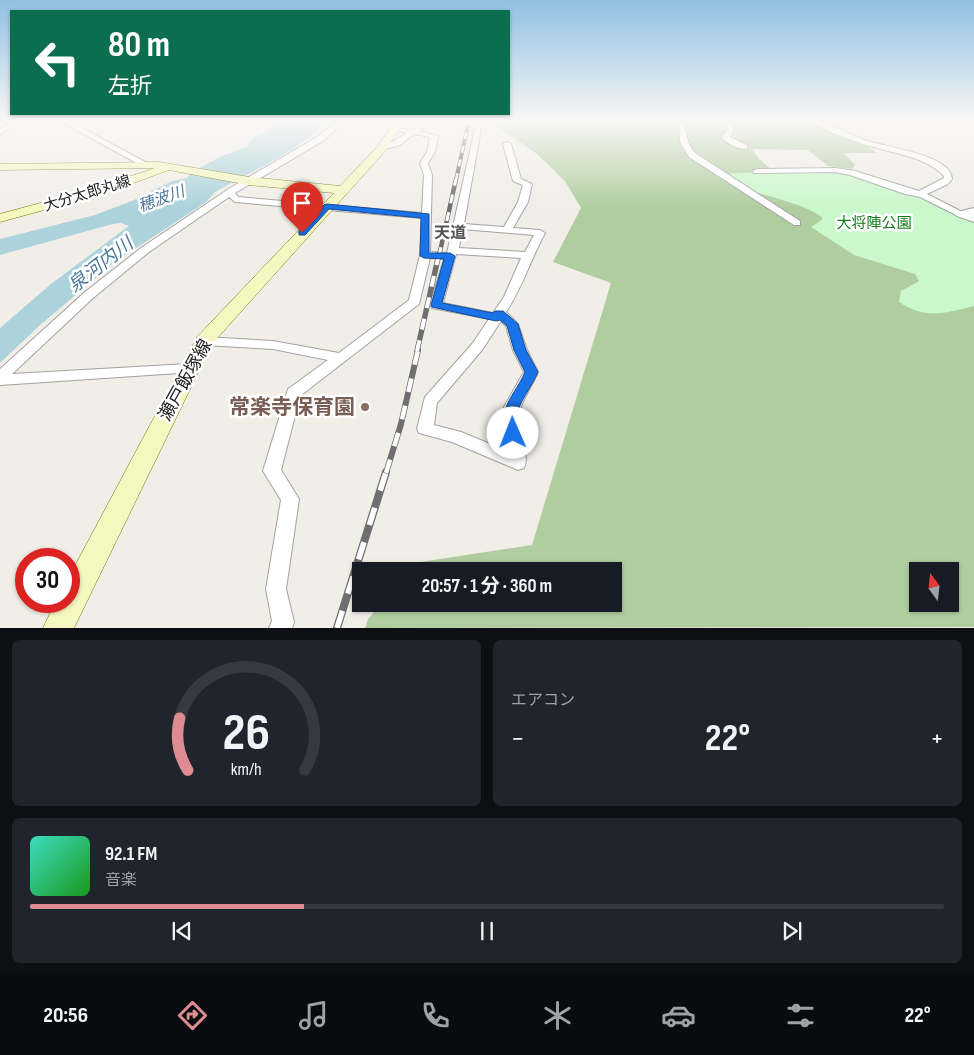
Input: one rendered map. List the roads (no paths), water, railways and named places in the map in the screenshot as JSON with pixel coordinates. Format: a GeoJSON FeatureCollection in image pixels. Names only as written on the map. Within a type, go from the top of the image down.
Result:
{"type":"FeatureCollection","features":[{"type":"Feature","properties":{"kind":"main road","name":"瀬戸飯塚線"},"geometry":{"type":"LineString","coordinates":[[58,628],[204,341],[381,149]]}},
{"type":"Feature","properties":{"kind":"main road"},"geometry":{"type":"LineString","coordinates":[[0,167],[144,164],[176,166],[246,181],[342,190]]}},
{"type":"Feature","properties":{"kind":"main road","name":"大分太郎丸線"},"geometry":{"type":"LineString","coordinates":[[0,218],[99,191],[176,166]]}},
{"type":"Feature","properties":{"kind":"street"},"geometry":{"type":"LineString","coordinates":[[116,149],[144,164]]}},
{"type":"Feature","properties":{"kind":"street"},"geometry":{"type":"LineString","coordinates":[[0,379],[89,295],[145,250],[246,181],[303,149]]}},
{"type":"Feature","properties":{"kind":"street"},"geometry":{"type":"LineString","coordinates":[[280,628],[283,622],[276,589],[290,499],[272,472],[293,393],[415,301],[424,256],[428,175],[424,163],[432,149]]}},
{"type":"Feature","properties":{"kind":"street"},"geometry":{"type":"LineString","coordinates":[[458,226],[540,233],[510,297],[498,315],[477,347],[430,401],[425,430],[454,436],[518,463],[510,417],[514,401],[526,386],[531,372],[520,350],[512,324],[498,315],[436,305],[458,226],[474,149]]}},
{"type":"Feature","properties":{"kind":"street"},"geometry":{"type":"LineString","coordinates":[[507,230],[523,202],[528,184],[517,181],[508,149]]}},
{"type":"Feature","properties":{"kind":"street"},"geometry":{"type":"LineString","coordinates":[[686,149],[692,155],[797,223]]}},
{"type":"Feature","properties":{"kind":"street"},"geometry":{"type":"LineString","coordinates":[[893,149],[913,154],[933,162],[948,175],[948,179],[945,182],[923,191],[923,195]]}},
{"type":"Feature","properties":{"kind":"street"},"geometry":{"type":"LineString","coordinates":[[757,171],[842,171],[923,195],[974,219]]}},
{"type":"Feature","properties":{"kind":"street"},"geometry":{"type":"LineString","coordinates":[[230,192],[235,199],[426,216]]}},
{"type":"Feature","properties":{"kind":"street"},"geometry":{"type":"LineString","coordinates":[[961,214],[974,211]]}},
{"type":"Feature","properties":{"kind":"street"},"geometry":{"type":"LineString","coordinates":[[424,256],[451,253],[528,256]]}},
{"type":"Feature","properties":{"kind":"street"},"geometry":{"type":"LineString","coordinates":[[204,341],[273,345],[341,358]]}},
{"type":"Feature","properties":{"kind":"street"},"geometry":{"type":"LineString","coordinates":[[0,379],[189,369]]}},
{"type":"Feature","properties":{"kind":"water"},"geometry":{"type":"Polygon","coordinates":[[[240,149],[292,149],[215,192],[206,202],[112,264],[39,326],[0,363],[0,328],[51,284],[129,226],[121,223],[113,224],[0,255],[0,239],[95,215],[132,201],[172,181],[187,178],[190,173],[222,156],[240,149]]]}},
{"type":"Feature","properties":{"kind":"railway"},"geometry":{"type":"LineString","coordinates":[[456,180],[463,149]]}},
{"type":"Feature","properties":{"kind":"railway"},"geometry":{"type":"LineString","coordinates":[[439,256],[456,179]]}},
{"type":"Feature","properties":{"kind":"railway"},"geometry":{"type":"LineString","coordinates":[[417,351],[439,254]]}},
{"type":"Feature","properties":{"kind":"railway"},"geometry":{"type":"LineString","coordinates":[[386,473],[401,424],[418,350]]}},
{"type":"Feature","properties":{"kind":"railway"},"geometry":{"type":"LineString","coordinates":[[337,628],[386,472]]}},
{"type":"Feature","properties":{"kind":"place","name":"常楽寺保育園"},"geometry":{"type":"Point","coordinates":[365,407]}},
{"type":"Feature","properties":{"kind":"district","name":"天道"},"geometry":{"type":"Point","coordinates":[450,232]}},
{"type":"Feature","properties":{"kind":"water label","name":"穂波川"},"geometry":{"type":"Point","coordinates":[161,198]}},
{"type":"Feature","properties":{"kind":"water label","name":"泉河内川"},"geometry":{"type":"Point","coordinates":[100,264]}},
{"type":"Feature","properties":{"kind":"park label","name":"大将陣公園"},"geometry":{"type":"Point","coordinates":[874,223]}}]}
